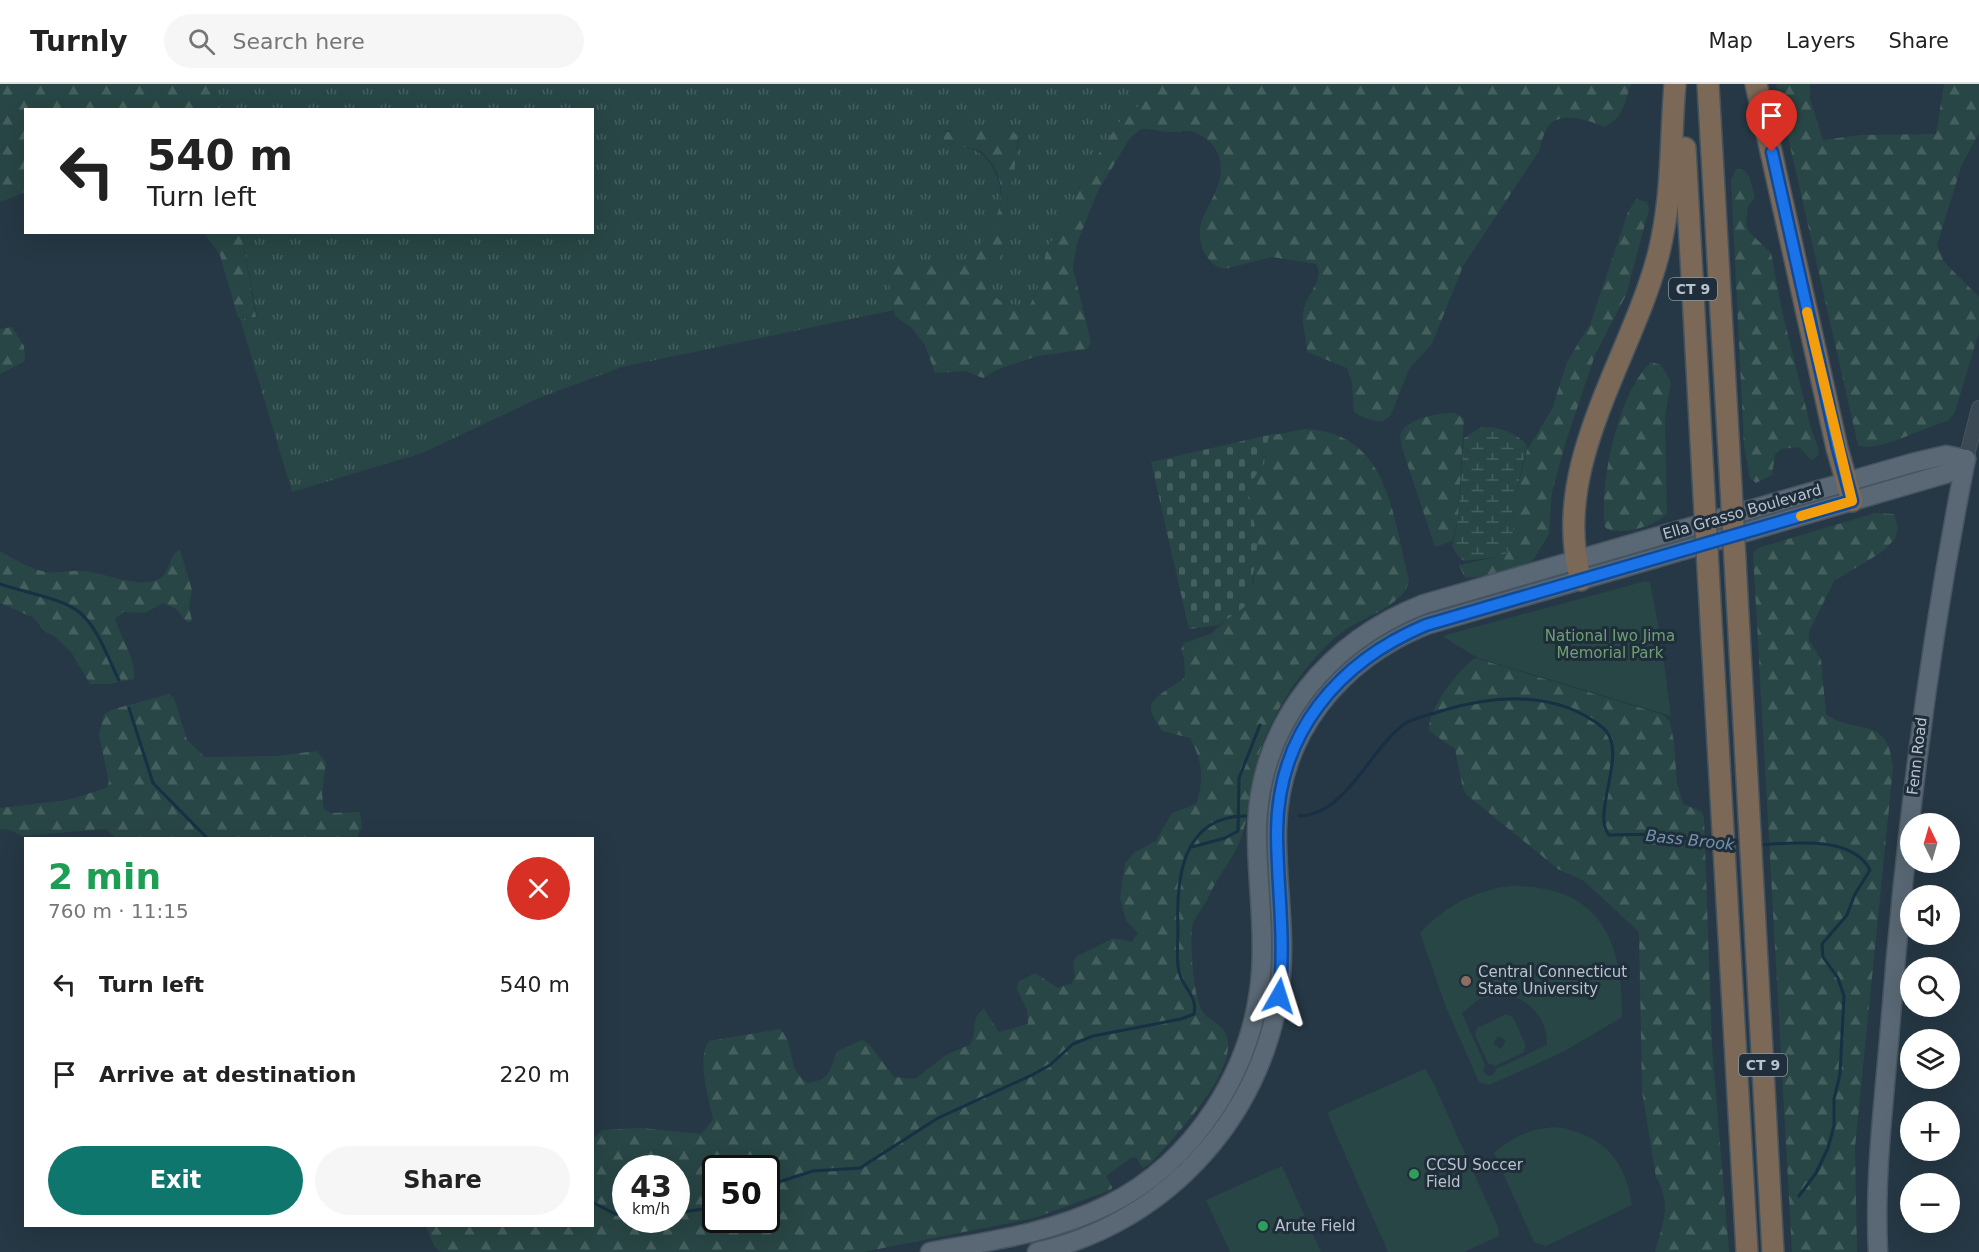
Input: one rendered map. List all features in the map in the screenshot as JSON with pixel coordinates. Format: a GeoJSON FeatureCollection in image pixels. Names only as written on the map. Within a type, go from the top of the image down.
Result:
{"type":"FeatureCollection","features":[{"type":"Feature","properties":{"kind":"highway"},"geometry":{"type":"LineString","coordinates":[[1578,570],[1574,522],[1586,453],[1649,285],[1664,232],[1672,179],[1674,84]]}},
{"type":"Feature","properties":{"kind":"highway","name":"CT 9"},"geometry":{"type":"LineString","coordinates":[[1681,84],[1747,1252]]}},
{"type":"Feature","properties":{"kind":"highway","name":"CT 9"},"geometry":{"type":"LineString","coordinates":[[1708,84],[1773,1252]]}},
{"type":"Feature","properties":{"kind":"highway"},"geometry":{"type":"LineString","coordinates":[[1756,84],[1849,491]]}},
{"type":"Feature","properties":{"kind":"main road","name":"Ella Grasso Boulevard"},"geometry":{"type":"LineString","coordinates":[[1037,1252],[1097,1233],[1145,1206],[1189,1170],[1232,1118],[1261,1063],[1276,1008],[1282,956],[1278,820],[1287,770],[1301,733],[1319,705],[1349,671],[1375,651],[1426,625],[1578,570],[1849,491],[1943,455],[1966,459]]}},
{"type":"Feature","properties":{"kind":"main road","name":"Fenn Road"},"geometry":{"type":"LineString","coordinates":[[1878,1252],[1879,1154],[1914,774],[1931,648],[1966,459]]}},
{"type":"Feature","properties":{"kind":"main road","name":"Ella Grasso Boulevard"},"geometry":{"type":"LineString","coordinates":[[930,1252],[1032,1232],[1079,1219],[1135,1190],[1188,1143],[1226,1091],[1249,1037],[1261,974],[1258,816],[1268,763],[1280,729],[1304,690],[1331,660],[1360,637],[1424,604],[1578,570]]}},
{"type":"Feature","properties":{"kind":"main road"},"geometry":{"type":"LineString","coordinates":[[1268,763],[1287,770]]}},
{"type":"Feature","properties":{"kind":"main road"},"geometry":{"type":"LineString","coordinates":[[1260,893],[1280,892]]}},
{"type":"Feature","properties":{"kind":"street","name":"Fenn Road"},"geometry":{"type":"LineString","coordinates":[[1966,459],[1979,408]]}},
{"type":"Feature","properties":{"kind":"green space"},"geometry":{"type":"Polygon","coordinates":[[[0,84],[213,84],[220,108],[24,108],[24,192],[0,202],[0,84]]]}},
{"type":"Feature","properties":{"kind":"green space"},"geometry":{"type":"Polygon","coordinates":[[[213,84],[1158,84],[1146,93],[1139,106],[1123,117],[1085,174],[1066,220],[1047,248],[1037,291],[1030,305],[1024,309],[999,300],[986,288],[1005,242],[1008,193],[1019,139],[1007,126],[945,131],[949,145],[974,150],[988,161],[998,181],[1001,195],[999,209],[988,235],[979,247],[957,267],[895,261],[886,265],[894,310],[622,367],[539,398],[422,453],[292,492],[240,319],[257,316],[241,234],[594,234],[594,108],[220,108],[213,84]]]}},
{"type":"Feature","properties":{"kind":"green space"},"geometry":{"type":"Polygon","coordinates":[[[1158,84],[1631,84],[1619,115],[1610,124],[1604,127],[1582,119],[1566,118],[1558,119],[1547,128],[1539,151],[1463,266],[1432,344],[1409,369],[1391,415],[1382,422],[1364,418],[1354,412],[1352,383],[1347,368],[1307,352],[1303,313],[1317,281],[1316,264],[1272,257],[1224,269],[1212,262],[1203,250],[1200,227],[1219,182],[1220,162],[1211,143],[1191,131],[1141,129],[1130,138],[1098,191],[1077,243],[1073,268],[1091,342],[1087,349],[1037,356],[996,370],[983,378],[965,371],[935,373],[925,345],[911,327],[895,316],[886,264],[895,260],[957,267],[969,257],[990,230],[1001,200],[1000,185],[995,169],[985,155],[972,148],[945,143],[942,133],[967,128],[1007,126],[1018,136],[1014,174],[1008,193],[1005,242],[986,288],[999,300],[1024,309],[1030,305],[1037,291],[1047,248],[1066,220],[1085,174],[1123,117],[1139,106],[1146,93],[1158,84]]]}},
{"type":"Feature","properties":{"kind":"green space"},"geometry":{"type":"Polygon","coordinates":[[[1776,84],[1810,84],[1810,99],[1823,140],[1861,135],[1936,134],[1944,84],[1979,84],[1979,133],[1962,164],[1937,245],[1944,262],[1979,297],[1979,332],[1955,412],[1948,421],[1877,446],[1858,445],[1776,84]]]}},
{"type":"Feature","properties":{"kind":"green space"},"geometry":{"type":"Polygon","coordinates":[[[1737,169],[1744,170],[1749,176],[1755,198],[1748,206],[1746,225],[1749,232],[1771,253],[1782,311],[1811,428],[1819,450],[1817,457],[1811,460],[1799,447],[1781,449],[1775,454],[1772,475],[1756,483],[1750,478],[1744,446],[1731,179],[1737,169]]]}},
{"type":"Feature","properties":{"kind":"green space"},"geometry":{"type":"Polygon","coordinates":[[[1636,199],[1647,202],[1649,209],[1626,295],[1595,355],[1566,441],[1552,492],[1549,534],[1532,562],[1487,576],[1465,578],[1459,565],[1497,557],[1513,531],[1512,510],[1527,450],[1552,409],[1567,362],[1590,324],[1628,212],[1636,199]]]}},
{"type":"Feature","properties":{"kind":"green space"},"geometry":{"type":"Polygon","coordinates":[[[205,234],[241,234],[256,317],[238,318],[220,255],[205,234]]]}},
{"type":"Feature","properties":{"kind":"green space"},"geometry":{"type":"Polygon","coordinates":[[[12,327],[24,346],[25,361],[0,374],[0,329],[12,327]]]}},
{"type":"Feature","properties":{"kind":"green space"},"geometry":{"type":"Polygon","coordinates":[[[1651,362],[1661,365],[1671,382],[1665,417],[1667,513],[1647,526],[1628,531],[1611,530],[1605,527],[1604,509],[1608,464],[1613,440],[1629,395],[1639,376],[1651,362]]]}},
{"type":"Feature","properties":{"kind":"green space"},"geometry":{"type":"Polygon","coordinates":[[[1454,413],[1464,418],[1458,520],[1452,541],[1435,547],[1402,448],[1400,434],[1416,420],[1432,415],[1454,413]]]}},
{"type":"Feature","properties":{"kind":"green space"},"geometry":{"type":"Polygon","coordinates":[[[1489,427],[1520,438],[1527,446],[1512,510],[1513,531],[1507,553],[1497,557],[1464,561],[1452,546],[1458,520],[1464,438],[1480,428],[1489,427]]]}},
{"type":"Feature","properties":{"kind":"green space"},"geometry":{"type":"Polygon","coordinates":[[[1305,429],[1333,434],[1354,445],[1370,461],[1382,481],[1391,504],[1409,580],[1399,598],[1346,630],[1325,647],[1292,688],[1267,733],[1257,759],[1240,841],[1192,928],[1191,947],[1197,996],[1203,1012],[1226,1034],[1228,1049],[1224,1065],[1203,1102],[1152,1162],[1143,1168],[1136,1157],[1131,1158],[1106,1176],[1112,1187],[1111,1190],[1034,1218],[863,1252],[441,1252],[434,1246],[426,1227],[594,1227],[594,1138],[602,1130],[641,1128],[702,1134],[713,1119],[703,1068],[705,1048],[709,1041],[780,1029],[788,1043],[796,1071],[808,1083],[826,1076],[838,1051],[862,1040],[869,1044],[894,1077],[915,1079],[946,1055],[971,1044],[975,1020],[984,1009],[999,1032],[1028,1024],[1027,1010],[1017,989],[1018,982],[1035,973],[1058,988],[1072,983],[1075,976],[1073,962],[1077,956],[1114,938],[1132,942],[1138,933],[1126,920],[1120,898],[1125,863],[1135,852],[1156,841],[1172,813],[1196,804],[1201,787],[1200,762],[1190,738],[1162,731],[1152,713],[1152,705],[1154,700],[1185,677],[1181,650],[1184,643],[1212,633],[1237,610],[1244,607],[1254,580],[1253,562],[1258,539],[1246,489],[1266,457],[1269,436],[1305,429]]]}},
{"type":"Feature","properties":{"kind":"green space"},"geometry":{"type":"Polygon","coordinates":[[[1277,433],[1268,439],[1264,464],[1246,489],[1258,539],[1250,598],[1247,605],[1219,625],[1189,629],[1151,462],[1277,433]]]}},
{"type":"Feature","properties":{"kind":"green space"},"geometry":{"type":"Polygon","coordinates":[[[1875,513],[1894,514],[1898,528],[1895,539],[1882,552],[1834,581],[1809,632],[1809,640],[1821,660],[1826,714],[1837,720],[1878,733],[1885,740],[1890,751],[1893,768],[1855,1147],[1857,1252],[1792,1252],[1753,553],[1758,548],[1875,513]]]}},
{"type":"Feature","properties":{"kind":"green space"},"geometry":{"type":"Polygon","coordinates":[[[180,550],[192,590],[189,606],[192,621],[188,623],[176,609],[163,603],[145,613],[123,612],[115,619],[131,657],[134,679],[108,684],[90,684],[72,653],[54,636],[45,632],[34,618],[0,603],[0,551],[40,571],[55,573],[83,571],[142,583],[151,582],[163,576],[173,556],[180,550]]]}},
{"type":"Feature","properties":{"kind":"green space","name":"National Iwo Jima Memorial Park"},"geometry":{"type":"Polygon","coordinates":[[[1646,581],[1650,583],[1661,639],[1671,716],[1478,658],[1442,636],[1646,581]]]}},
{"type":"Feature","properties":{"kind":"green space"},"geometry":{"type":"Polygon","coordinates":[[[1475,658],[1661,714],[1670,721],[1677,783],[1683,804],[1701,811],[1704,818],[1712,1046],[1729,1252],[1655,1252],[1665,1205],[1664,1196],[1656,1177],[1642,1091],[1639,932],[1584,881],[1558,869],[1467,795],[1463,789],[1455,749],[1429,731],[1433,712],[1438,702],[1460,672],[1475,658]]]}},
{"type":"Feature","properties":{"kind":"green space"},"geometry":{"type":"Polygon","coordinates":[[[169,694],[174,698],[187,740],[205,757],[275,756],[317,751],[326,762],[322,794],[324,809],[331,813],[360,812],[362,827],[357,837],[115,837],[106,829],[22,836],[8,829],[0,830],[0,808],[68,800],[106,788],[109,782],[99,735],[104,714],[114,709],[169,694]]]}},
{"type":"Feature","properties":{"kind":"green space"},"geometry":{"type":"Polygon","coordinates":[[[1510,886],[1540,888],[1565,895],[1584,906],[1599,921],[1610,940],[1617,963],[1622,1017],[1563,1052],[1489,1085],[1479,1082],[1446,1007],[1420,933],[1440,915],[1461,901],[1497,888],[1510,886]],[[1502,994],[1479,999],[1462,1013],[1485,1065],[1483,1071],[1489,1076],[1494,1074],[1496,1069],[1547,1045],[1544,1026],[1535,1010],[1512,996],[1502,994]]]}},
{"type":"Feature","properties":{"kind":"green space"},"geometry":{"type":"Polygon","coordinates":[[[1506,1014],[1513,1017],[1526,1046],[1523,1053],[1495,1066],[1488,1063],[1475,1035],[1477,1028],[1506,1014]],[[1498,1036],[1493,1044],[1501,1049],[1506,1040],[1498,1036]]]}},
{"type":"Feature","properties":{"kind":"green space","name":"CCSU Soccer Field"},"geometry":{"type":"Polygon","coordinates":[[[1425,1069],[1434,1084],[1498,1227],[1499,1236],[1464,1252],[1388,1252],[1328,1112],[1425,1069]]]}},
{"type":"Feature","properties":{"kind":"green space"},"geometry":{"type":"Polygon","coordinates":[[[1554,1127],[1585,1135],[1608,1150],[1623,1173],[1632,1205],[1546,1246],[1534,1242],[1494,1153],[1522,1135],[1554,1127]]]}},
{"type":"Feature","properties":{"kind":"green space","name":"Arute Field"},"geometry":{"type":"Polygon","coordinates":[[[1282,1166],[1321,1252],[1230,1252],[1206,1200],[1282,1166]]]}},
{"type":"Feature","properties":{"kind":"waterway","name":"Bass Brook"},"geometry":{"type":"LineString","coordinates":[[0,584],[52,599],[79,612],[92,626],[119,680]]}},
{"type":"Feature","properties":{"kind":"waterway","name":"Bass Brook"},"geometry":{"type":"LineString","coordinates":[[1299,816],[1316,813],[1345,792],[1381,747],[1406,723],[1461,706],[1503,699],[1524,699],[1544,701],[1584,715],[1602,727],[1610,737],[1613,750],[1612,765],[1604,812],[1604,825],[1609,835],[1664,834],[1716,845]]}},
{"type":"Feature","properties":{"kind":"waterway"},"geometry":{"type":"LineString","coordinates":[[129,708],[153,783],[206,837]]}},
{"type":"Feature","properties":{"kind":"waterway"},"geometry":{"type":"LineString","coordinates":[[1192,847],[1225,838],[1238,831],[1239,778],[1260,725]]}},
{"type":"Feature","properties":{"kind":"waterway"},"geometry":{"type":"LineString","coordinates":[[780,1182],[813,1171],[860,1168],[938,1118],[1050,1065],[1073,1044],[1093,1036],[1181,1019],[1194,1014],[1194,1002],[1181,978],[1178,962],[1181,872],[1195,839],[1208,827],[1224,819],[1246,816]]}},
{"type":"Feature","properties":{"kind":"waterway","name":"Bass Brook"},"geometry":{"type":"LineString","coordinates":[[1759,845],[1804,843],[1836,846],[1850,851],[1870,870],[1855,894],[1847,915],[1822,944],[1823,957],[1838,978],[1844,996],[1840,1074],[1834,1099],[1834,1126],[1828,1148],[1816,1173],[1799,1196]]}},
{"type":"Feature","properties":{"kind":"waterway"},"geometry":{"type":"LineString","coordinates":[[594,1203],[612,1212]]}},
{"type":"Feature","properties":{"kind":"waterway"},"geometry":{"type":"LineString","coordinates":[[690,1211],[702,1209]]}},
{"type":"Feature","properties":{"kind":"slow traffic"},"geometry":{"type":"LineString","coordinates":[[1801,516],[1852,501],[1807,312]]}},
{"type":"Feature","properties":{"kind":"place","name":"Central Connecticut State University"},"geometry":{"type":"Point","coordinates":[1466,981]}},
{"type":"Feature","properties":{"kind":"place","name":"CCSU Soccer Field"},"geometry":{"type":"Point","coordinates":[1414,1174]}},
{"type":"Feature","properties":{"kind":"place","name":"Arute Field"},"geometry":{"type":"Point","coordinates":[1263,1226]}},
{"type":"Feature","properties":{"kind":"route"},"geometry":{"type":"LineString","coordinates":[[1279,996],[1282,947],[1277,831],[1282,786],[1293,750],[1305,726],[1330,691],[1349,671],[1381,648],[1426,625],[1852,501],[1843,470],[1772,152]]}}]}
